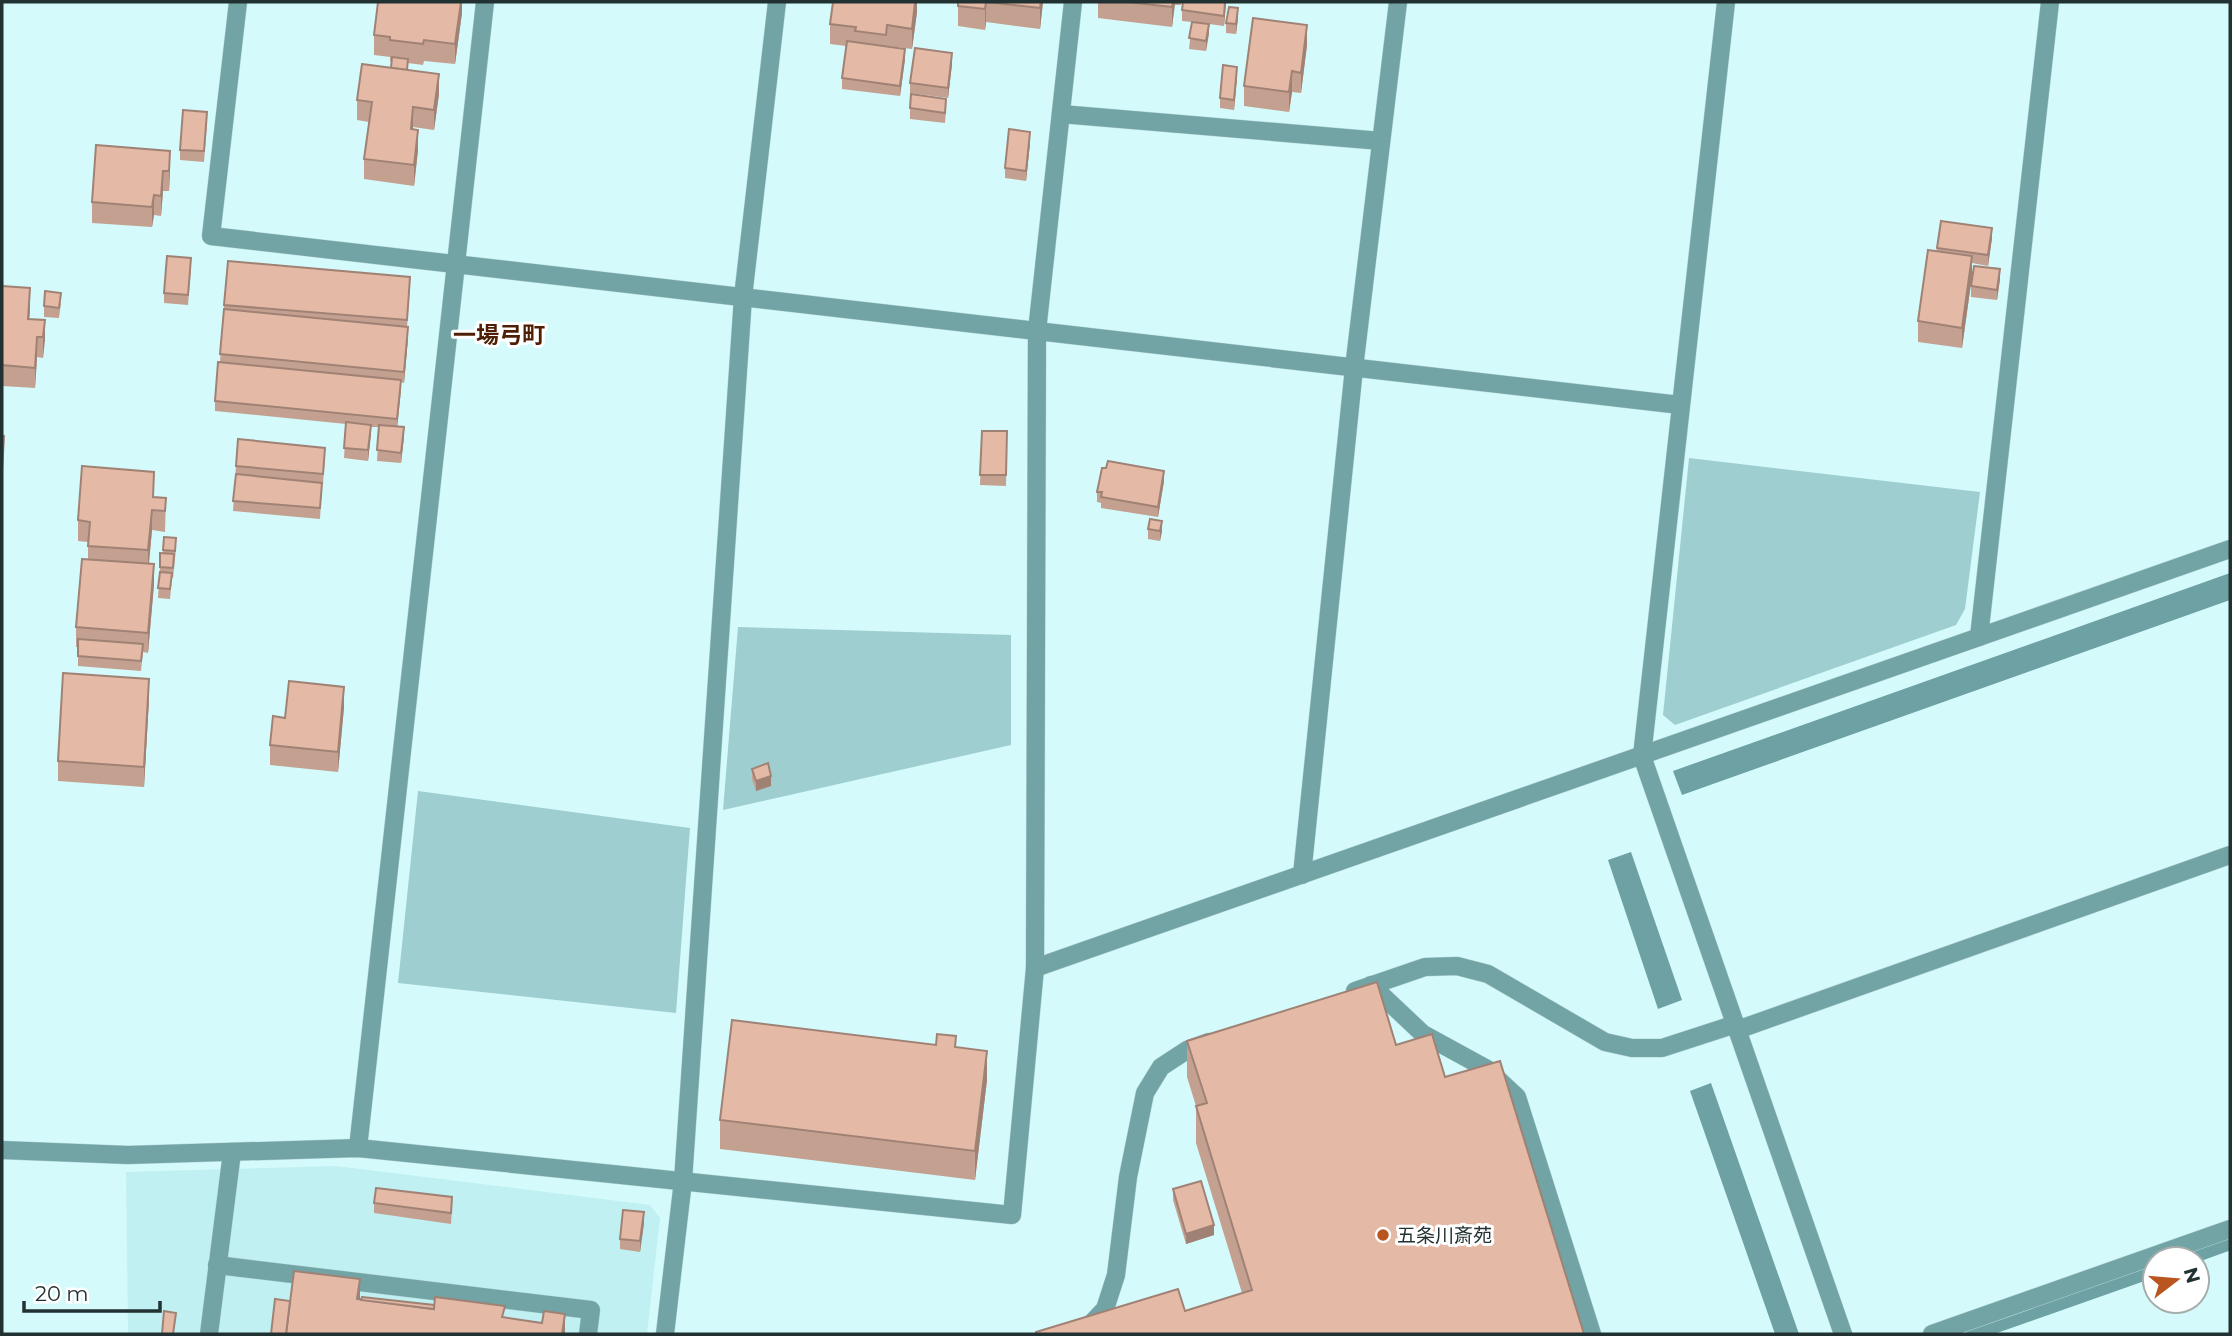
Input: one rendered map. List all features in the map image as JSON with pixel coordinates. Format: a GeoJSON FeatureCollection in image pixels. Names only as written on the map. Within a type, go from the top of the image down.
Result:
{"type":"FeatureCollection","features":[{"type":"Feature","properties":{"kind":"street"},"geometry":{"type":"LineString","coordinates":[[237,2],[211,236],[1680,405]]}},
{"type":"Feature","properties":{"kind":"street"},"geometry":{"type":"LineString","coordinates":[[358,1148],[485,2]]}},
{"type":"Feature","properties":{"kind":"street"},"geometry":{"type":"LineString","coordinates":[[665,1334],[683,1181],[743,297],[777,2]]}},
{"type":"Feature","properties":{"kind":"street"},"geometry":{"type":"LineString","coordinates":[[2,1150],[128,1155],[358,1148],[1012,1214],[1035,968],[1037,331],[1073,2]]}},
{"type":"Feature","properties":{"kind":"street"},"geometry":{"type":"LineString","coordinates":[[1302,875],[1354,368],[1398,2]]}},
{"type":"Feature","properties":{"kind":"street"},"geometry":{"type":"LineString","coordinates":[[1726,2],[1642,756],[1843,1334]]}},
{"type":"Feature","properties":{"kind":"street"},"geometry":{"type":"LineString","coordinates":[[1979,637],[2050,2]]}},
{"type":"Feature","properties":{"kind":"street"},"geometry":{"type":"LineString","coordinates":[[1061,114],[1381,141]]}},
{"type":"Feature","properties":{"kind":"street"},"geometry":{"type":"LineString","coordinates":[[1035,968],[2230,549]]}},
{"type":"Feature","properties":{"kind":"street"},"geometry":{"type":"LineString","coordinates":[[1345,995],[1425,967],[1457,967],[1488,974],[1605,1042],[1632,1048],[1662,1048],[1736,1027],[2230,855]]}},
{"type":"Feature","properties":{"kind":"street"},"geometry":{"type":"LineString","coordinates":[[1371,985],[1423,1034],[1487,1069],[1517,1097],[1592,1334]]}},
{"type":"Feature","properties":{"kind":"street"},"geometry":{"type":"LineString","coordinates":[[1070,1334],[1086,1329],[1105,1309],[1113,1287],[1128,1177],[1145,1093],[1161,1067],[1187,1050],[1226,1036]]}},
{"type":"Feature","properties":{"kind":"street"},"geometry":{"type":"LineString","coordinates":[[209,1334],[232,1152]]}},
{"type":"Feature","properties":{"kind":"street"},"geometry":{"type":"LineString","coordinates":[[1933,1334],[2230,1229]]}},
{"type":"Feature","properties":{"kind":"street"},"geometry":{"type":"LineString","coordinates":[[217,1265],[591,1310],[588,1334]]}},
{"type":"Feature","properties":{"kind":"shaded area"},"geometry":{"type":"Polygon","coordinates":[[[1689,458],[1980,492],[1965,609],[1956,625],[1675,725],[1663,715],[1689,458]]]}},
{"type":"Feature","properties":{"kind":"shaded area"},"geometry":{"type":"Polygon","coordinates":[[[2230,573],[2230,600],[1682,795],[1673,771],[2230,573]]]}},
{"type":"Feature","properties":{"kind":"shaded area"},"geometry":{"type":"Polygon","coordinates":[[[738,627],[1011,635],[1011,745],[723,810],[738,627]]]}},
{"type":"Feature","properties":{"kind":"shaded area"},"geometry":{"type":"Polygon","coordinates":[[[418,791],[690,828],[676,1013],[398,983],[418,791]]]}},
{"type":"Feature","properties":{"kind":"shaded area"},"geometry":{"type":"Polygon","coordinates":[[[1631,852],[1682,1000],[1658,1009],[1608,860],[1631,852]]]}},
{"type":"Feature","properties":{"kind":"shaded area"},"geometry":{"type":"Polygon","coordinates":[[[1711,1083],[1799,1334],[1775,1334],[1690,1091],[1711,1083]]]}},
{"type":"Feature","properties":{"kind":"shaded area"},"geometry":{"type":"Polygon","coordinates":[[[336,1166],[650,1205],[660,1218],[647,1334],[128,1334],[126,1172],[336,1166]]]}},
{"type":"Feature","properties":{"kind":"building"},"geometry":{"type":"Polygon","coordinates":[[[378,2],[461,2],[455,44],[424,40],[423,44],[374,35],[378,2]]]}},
{"type":"Feature","properties":{"kind":"building"},"geometry":{"type":"Polygon","coordinates":[[[833,2],[915,2],[912,29],[887,25],[886,35],[830,24],[833,2]]]}},
{"type":"Feature","properties":{"kind":"building"},"geometry":{"type":"Polygon","coordinates":[[[958,2],[986,2],[985,9],[958,6],[958,2]]]}},
{"type":"Feature","properties":{"kind":"building"},"geometry":{"type":"Polygon","coordinates":[[[986,2],[1041,2],[1040,8],[986,2]]]}},
{"type":"Feature","properties":{"kind":"building"},"geometry":{"type":"Polygon","coordinates":[[[1127,2],[1173,2],[1172,7],[1127,2]]]}},
{"type":"Feature","properties":{"kind":"building"},"geometry":{"type":"Polygon","coordinates":[[[1183,2],[1225,2],[1224,16],[1182,10],[1183,2]]]}},
{"type":"Feature","properties":{"kind":"building"},"geometry":{"type":"Polygon","coordinates":[[[1229,7],[1238,8],[1236,24],[1226,23],[1229,7]]]}},
{"type":"Feature","properties":{"kind":"building"},"geometry":{"type":"Polygon","coordinates":[[[1253,18],[1307,25],[1301,73],[1292,71],[1289,92],[1244,86],[1253,18]]]}},
{"type":"Feature","properties":{"kind":"building"},"geometry":{"type":"Polygon","coordinates":[[[1192,22],[1209,24],[1206,41],[1189,38],[1192,22]]]}},
{"type":"Feature","properties":{"kind":"building"},"geometry":{"type":"Polygon","coordinates":[[[847,41],[905,49],[900,86],[842,78],[847,41]]]}},
{"type":"Feature","properties":{"kind":"building"},"geometry":{"type":"Polygon","coordinates":[[[915,48],[952,53],[948,88],[910,83],[915,48]]]}},
{"type":"Feature","properties":{"kind":"building"},"geometry":{"type":"Polygon","coordinates":[[[392,57],[408,59],[407,70],[391,68],[392,57]]]}},
{"type":"Feature","properties":{"kind":"building"},"geometry":{"type":"Polygon","coordinates":[[[362,64],[439,74],[434,110],[413,107],[411,129],[418,130],[414,165],[364,159],[372,102],[357,100],[362,64]]]}},
{"type":"Feature","properties":{"kind":"building"},"geometry":{"type":"Polygon","coordinates":[[[1223,65],[1237,67],[1234,100],[1220,98],[1223,65]]]}},
{"type":"Feature","properties":{"kind":"building"},"geometry":{"type":"Polygon","coordinates":[[[911,94],[946,99],[945,113],[910,108],[911,94]]]}},
{"type":"Feature","properties":{"kind":"building"},"geometry":{"type":"Polygon","coordinates":[[[183,110],[207,112],[204,151],[180,150],[183,110]]]}},
{"type":"Feature","properties":{"kind":"building"},"geometry":{"type":"Polygon","coordinates":[[[1009,129],[1030,132],[1026,171],[1005,168],[1009,129]]]}},
{"type":"Feature","properties":{"kind":"building"},"geometry":{"type":"Polygon","coordinates":[[[96,145],[170,151],[169,171],[163,171],[161,196],[154,195],[152,207],[92,202],[96,145]]]}},
{"type":"Feature","properties":{"kind":"building"},"geometry":{"type":"Polygon","coordinates":[[[1941,221],[1992,228],[1988,255],[1937,248],[1941,221]]]}},
{"type":"Feature","properties":{"kind":"building"},"geometry":{"type":"Polygon","coordinates":[[[1928,250],[1972,256],[1962,328],[1918,321],[1928,250]]]}},
{"type":"Feature","properties":{"kind":"building"},"geometry":{"type":"Polygon","coordinates":[[[167,256],[191,258],[188,295],[164,293],[167,256]]]}},
{"type":"Feature","properties":{"kind":"building"},"geometry":{"type":"Polygon","coordinates":[[[228,261],[410,277],[407,320],[224,305],[228,261]]]}},
{"type":"Feature","properties":{"kind":"building"},"geometry":{"type":"Polygon","coordinates":[[[1974,266],[2000,269],[1997,290],[1971,286],[1974,266]]]}},
{"type":"Feature","properties":{"kind":"building"},"geometry":{"type":"Polygon","coordinates":[[[2,286],[30,288],[28,319],[45,320],[43,337],[37,337],[35,368],[2,365],[2,286]]]}},
{"type":"Feature","properties":{"kind":"building"},"geometry":{"type":"Polygon","coordinates":[[[45,291],[61,293],[59,308],[44,306],[45,291]]]}},
{"type":"Feature","properties":{"kind":"building"},"geometry":{"type":"Polygon","coordinates":[[[224,309],[408,327],[404,372],[220,354],[224,309]]]}},
{"type":"Feature","properties":{"kind":"building"},"geometry":{"type":"Polygon","coordinates":[[[218,362],[401,380],[397,419],[215,401],[218,362]]]}},
{"type":"Feature","properties":{"kind":"building"},"geometry":{"type":"Polygon","coordinates":[[[346,422],[371,425],[368,450],[344,448],[346,422]]]}},
{"type":"Feature","properties":{"kind":"building"},"geometry":{"type":"Polygon","coordinates":[[[379,425],[404,427],[401,453],[377,450],[379,425]]]}},
{"type":"Feature","properties":{"kind":"building"},"geometry":{"type":"Polygon","coordinates":[[[982,431],[1007,431],[1006,475],[980,475],[982,431]]]}},
{"type":"Feature","properties":{"kind":"building"},"geometry":{"type":"Polygon","coordinates":[[[2,435],[4,436],[2,471],[2,435]]]}},
{"type":"Feature","properties":{"kind":"building"},"geometry":{"type":"Polygon","coordinates":[[[238,439],[325,448],[323,474],[236,466],[238,439]]]}},
{"type":"Feature","properties":{"kind":"building"},"geometry":{"type":"Polygon","coordinates":[[[1108,461],[1164,471],[1158,507],[1101,497],[1102,492],[1097,492],[1102,468],[1106,468],[1108,461]]]}},
{"type":"Feature","properties":{"kind":"building"},"geometry":{"type":"Polygon","coordinates":[[[82,466],[154,472],[153,497],[166,498],[165,511],[152,510],[148,550],[88,546],[90,522],[78,520],[82,466]]]}},
{"type":"Feature","properties":{"kind":"building"},"geometry":{"type":"Polygon","coordinates":[[[236,474],[322,483],[320,508],[233,501],[236,474]]]}},
{"type":"Feature","properties":{"kind":"building"},"geometry":{"type":"Polygon","coordinates":[[[1150,519],[1162,521],[1160,531],[1148,529],[1150,519]]]}},
{"type":"Feature","properties":{"kind":"building"},"geometry":{"type":"Polygon","coordinates":[[[164,537],[176,538],[175,551],[163,550],[164,537]]]}},
{"type":"Feature","properties":{"kind":"building"},"geometry":{"type":"Polygon","coordinates":[[[160,553],[174,554],[173,568],[160,567],[160,553]]]}},
{"type":"Feature","properties":{"kind":"building"},"geometry":{"type":"Polygon","coordinates":[[[82,559],[154,564],[148,633],[76,627],[82,559]]]}},
{"type":"Feature","properties":{"kind":"building"},"geometry":{"type":"Polygon","coordinates":[[[160,572],[172,573],[170,589],[158,588],[160,572]]]}},
{"type":"Feature","properties":{"kind":"building"},"geometry":{"type":"Polygon","coordinates":[[[78,639],[143,644],[141,661],[78,656],[78,639]]]}},
{"type":"Feature","properties":{"kind":"building"},"geometry":{"type":"Polygon","coordinates":[[[63,673],[149,679],[144,767],[58,761],[63,673]]]}},
{"type":"Feature","properties":{"kind":"building"},"geometry":{"type":"Polygon","coordinates":[[[289,681],[344,687],[338,752],[270,745],[273,716],[285,718],[289,681]]]}},
{"type":"Feature","properties":{"kind":"building"},"geometry":{"type":"Polygon","coordinates":[[[768,763],[771,776],[756,781],[752,769],[768,763]]]}},
{"type":"Feature","properties":{"kind":"building","name":"五条川斎苑"},"geometry":{"type":"Polygon","coordinates":[[[1377,982],[1396,1045],[1432,1034],[1445,1077],[1500,1061],[1584,1334],[1036,1334],[1178,1289],[1185,1311],[1252,1290],[1196,1106],[1207,1103],[1187,1041],[1377,982]]]}},
{"type":"Feature","properties":{"kind":"building"},"geometry":{"type":"Polygon","coordinates":[[[732,1020],[936,1045],[937,1034],[956,1036],[955,1047],[987,1051],[975,1151],[720,1120],[732,1020]]]}},
{"type":"Feature","properties":{"kind":"building"},"geometry":{"type":"Polygon","coordinates":[[[1201,1181],[1214,1225],[1186,1234],[1173,1189],[1201,1181]]]}},
{"type":"Feature","properties":{"kind":"building"},"geometry":{"type":"Polygon","coordinates":[[[376,1188],[452,1197],[451,1213],[374,1203],[376,1188]]]}},
{"type":"Feature","properties":{"kind":"building"},"geometry":{"type":"Polygon","coordinates":[[[623,1210],[644,1212],[640,1241],[620,1239],[623,1210]]]}},
{"type":"Feature","properties":{"kind":"building"},"geometry":{"type":"Polygon","coordinates":[[[294,1271],[360,1279],[357,1299],[434,1309],[435,1297],[505,1306],[502,1317],[542,1323],[544,1311],[565,1314],[562,1334],[286,1334],[294,1271]]]}},
{"type":"Feature","properties":{"kind":"building"},"geometry":{"type":"Polygon","coordinates":[[[362,1297],[434,1305],[434,1309],[361,1300],[362,1297]]]}},
{"type":"Feature","properties":{"kind":"building"},"geometry":{"type":"Polygon","coordinates":[[[275,1299],[290,1301],[286,1334],[271,1334],[275,1299]]]}},
{"type":"Feature","properties":{"kind":"building"},"geometry":{"type":"Polygon","coordinates":[[[164,1311],[176,1313],[173,1334],[162,1334],[164,1311]]]}},
{"type":"Feature","properties":{"kind":"waterway"},"geometry":{"type":"LineString","coordinates":[[2211,1250],[2230,1243]]}},
{"type":"Feature","properties":{"kind":"waterway"},"geometry":{"type":"LineString","coordinates":[[1973,1334],[2141,1275]]}},
{"type":"Feature","properties":{"kind":"place","name":"五条川斎苑"},"geometry":{"type":"Point","coordinates":[1383,1235]}},
{"type":"Feature","properties":{"kind":"district","name":"一場弓町"},"geometry":{"type":"Point","coordinates":[499,335]}}]}
